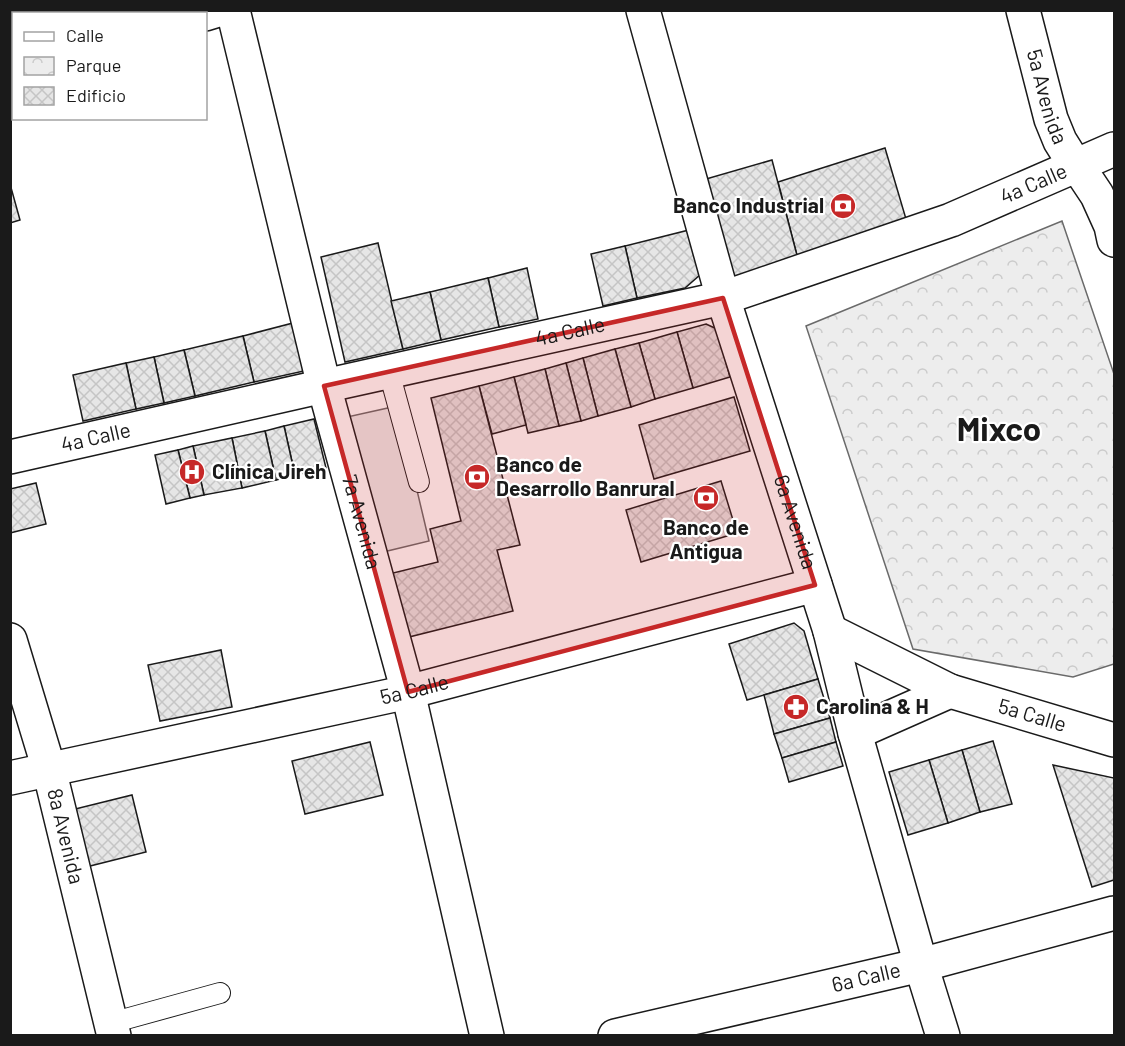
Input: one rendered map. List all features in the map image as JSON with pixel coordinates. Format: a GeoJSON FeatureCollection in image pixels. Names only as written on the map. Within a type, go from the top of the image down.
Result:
{"type":"FeatureCollection","features":[{"type":"Feature","properties":{"kind":"street","name":"7a Avenida"},"geometry":{"type":"LineString","coordinates":[[233,10],[324,386],[408,692],[488,1035]]}},
{"type":"Feature","properties":{"kind":"street","name":"6a Avenida"},"geometry":{"type":"LineString","coordinates":[[643,10],[723,298],[830,631],[855,733],[921,965],[944,1035]]}},
{"type":"Feature","properties":{"kind":"street","name":"5a Avenida"},"geometry":{"type":"LineString","coordinates":[[1023,10],[1051,118],[1060,141],[1097,195],[1111,226],[1114,240]]}},
{"type":"Feature","properties":{"kind":"street","name":"4a Calle"},"geometry":{"type":"LineString","coordinates":[[10,457],[723,298],[951,220],[1114,149]]}},
{"type":"Feature","properties":{"kind":"street","name":"5a Calle"},"geometry":{"type":"LineString","coordinates":[[10,778],[408,692],[815,585]]}},
{"type":"Feature","properties":{"kind":"street","name":"5a Calle"},"geometry":{"type":"LineString","coordinates":[[830,631],[950,691],[1114,740]]}},
{"type":"Feature","properties":{"kind":"street","name":"8a Avenida"},"geometry":{"type":"LineString","coordinates":[[10,640],[49,768],[112,1029]]}},
{"type":"Feature","properties":{"kind":"street"},"geometry":{"type":"LineString","coordinates":[[855,733],[950,691]]}},
{"type":"Feature","properties":{"kind":"street","name":"6a Calle"},"geometry":{"type":"LineString","coordinates":[[615,1035],[921,965],[1114,913]]}},
{"type":"Feature","properties":{"kind":"lane"},"geometry":{"type":"LineString","coordinates":[[389,372],[419,482]]}},
{"type":"Feature","properties":{"kind":"lane"},"geometry":{"type":"LineString","coordinates":[[112,1029],[220,993]]}},
{"type":"Feature","properties":{"kind":"highlighted area"},"geometry":{"type":"Polygon","coordinates":[[[723,298],[815,585],[408,692],[324,386],[723,298]]]}},
{"type":"Feature","properties":{"kind":"shaded area"},"geometry":{"type":"Polygon","coordinates":[[[397,406],[429,541],[379,553],[347,417],[397,406]]]}},
{"type":"Feature","properties":{"kind":"green space"},"geometry":{"type":"Polygon","coordinates":[[[1062,221],[1114,374],[1114,664],[1073,677],[913,649],[806,326],[1062,221]]]}},
{"type":"Feature","properties":{"kind":"building","name":"Banco Industrial"},"geometry":{"type":"Polygon","coordinates":[[[885,148],[906,219],[799,263],[778,182],[885,148]]]}},
{"type":"Feature","properties":{"kind":"building"},"geometry":{"type":"Polygon","coordinates":[[[772,160],[799,263],[734,281],[706,179],[772,160]]]}},
{"type":"Feature","properties":{"kind":"building"},"geometry":{"type":"Polygon","coordinates":[[[10,184],[20,220],[10,223],[10,184]]]}},
{"type":"Feature","properties":{"kind":"building"},"geometry":{"type":"Polygon","coordinates":[[[689,230],[701,274],[685,288],[637,298],[625,246],[689,230]]]}},
{"type":"Feature","properties":{"kind":"building"},"geometry":{"type":"Polygon","coordinates":[[[378,243],[403,349],[345,362],[321,257],[378,243]]]}},
{"type":"Feature","properties":{"kind":"building"},"geometry":{"type":"Polygon","coordinates":[[[625,246],[637,298],[603,306],[591,254],[625,246]]]}},
{"type":"Feature","properties":{"kind":"building"},"geometry":{"type":"Polygon","coordinates":[[[527,268],[538,319],[499,327],[488,278],[527,268]]]}},
{"type":"Feature","properties":{"kind":"building"},"geometry":{"type":"Polygon","coordinates":[[[488,278],[499,327],[441,340],[430,292],[488,278]]]}},
{"type":"Feature","properties":{"kind":"building"},"geometry":{"type":"Polygon","coordinates":[[[430,292],[441,340],[403,349],[391,301],[430,292]]]}},
{"type":"Feature","properties":{"kind":"building"},"geometry":{"type":"Polygon","coordinates":[[[293,323],[304,371],[254,382],[243,336],[293,323]]]}},
{"type":"Feature","properties":{"kind":"building"},"geometry":{"type":"Polygon","coordinates":[[[706,324],[717,329],[730,377],[693,388],[677,332],[706,324]]]}},
{"type":"Feature","properties":{"kind":"building"},"geometry":{"type":"Polygon","coordinates":[[[677,332],[693,388],[655,399],[639,343],[677,332]]]}},
{"type":"Feature","properties":{"kind":"building"},"geometry":{"type":"Polygon","coordinates":[[[243,336],[254,382],[195,396],[184,350],[243,336]]]}},
{"type":"Feature","properties":{"kind":"building"},"geometry":{"type":"Polygon","coordinates":[[[639,343],[655,399],[631,407],[615,349],[639,343]]]}},
{"type":"Feature","properties":{"kind":"building"},"geometry":{"type":"Polygon","coordinates":[[[615,349],[631,407],[598,416],[583,358],[615,349]]]}},
{"type":"Feature","properties":{"kind":"building"},"geometry":{"type":"Polygon","coordinates":[[[184,350],[195,396],[164,403],[154,357],[184,350]]]}},
{"type":"Feature","properties":{"kind":"building"},"geometry":{"type":"Polygon","coordinates":[[[154,357],[164,403],[136,409],[126,363],[154,357]]]}},
{"type":"Feature","properties":{"kind":"building"},"geometry":{"type":"Polygon","coordinates":[[[583,358],[598,416],[581,421],[566,363],[583,358]]]}},
{"type":"Feature","properties":{"kind":"building"},"geometry":{"type":"Polygon","coordinates":[[[126,363],[136,409],[83,421],[73,375],[126,363]]]}},
{"type":"Feature","properties":{"kind":"building"},"geometry":{"type":"Polygon","coordinates":[[[566,363],[581,421],[559,426],[545,369],[566,363]]]}},
{"type":"Feature","properties":{"kind":"building"},"geometry":{"type":"Polygon","coordinates":[[[545,369],[559,426],[528,433],[514,377],[545,369]]]}},
{"type":"Feature","properties":{"kind":"building"},"geometry":{"type":"Polygon","coordinates":[[[514,377],[526,425],[492,434],[479,386],[514,377]]]}},
{"type":"Feature","properties":{"kind":"building","name":"Banco de Desarrollo Banrural"},"geometry":{"type":"Polygon","coordinates":[[[479,386],[520,545],[497,550],[513,611],[405,638],[389,574],[438,562],[430,529],[461,521],[431,398],[479,386]]]}},
{"type":"Feature","properties":{"kind":"building"},"geometry":{"type":"Polygon","coordinates":[[[734,397],[750,451],[654,479],[639,425],[734,397]]]}},
{"type":"Feature","properties":{"kind":"building"},"geometry":{"type":"Polygon","coordinates":[[[314,419],[326,468],[295,475],[284,426],[314,419]]]}},
{"type":"Feature","properties":{"kind":"building"},"geometry":{"type":"Polygon","coordinates":[[[284,426],[295,475],[276,480],[265,431],[284,426]]]}},
{"type":"Feature","properties":{"kind":"building"},"geometry":{"type":"Polygon","coordinates":[[[265,431],[276,480],[242,488],[232,438],[265,431]]]}},
{"type":"Feature","properties":{"kind":"building"},"geometry":{"type":"Polygon","coordinates":[[[232,438],[242,488],[204,495],[193,446],[232,438]]]}},
{"type":"Feature","properties":{"kind":"building","name":"Clínica Jireh"},"geometry":{"type":"Polygon","coordinates":[[[193,446],[204,495],[190,498],[178,450],[193,446]]]}},
{"type":"Feature","properties":{"kind":"building"},"geometry":{"type":"Polygon","coordinates":[[[178,450],[190,498],[166,504],[155,455],[178,450]]]}},
{"type":"Feature","properties":{"kind":"building"},"geometry":{"type":"Polygon","coordinates":[[[721,481],[737,533],[641,562],[626,510],[721,481]]]}},
{"type":"Feature","properties":{"kind":"building"},"geometry":{"type":"Polygon","coordinates":[[[36,483],[46,524],[10,533],[10,489],[36,483]]]}},
{"type":"Feature","properties":{"kind":"building"},"geometry":{"type":"Polygon","coordinates":[[[794,623],[804,631],[818,679],[747,700],[729,644],[794,623]]]}},
{"type":"Feature","properties":{"kind":"building"},"geometry":{"type":"Polygon","coordinates":[[[221,650],[232,707],[160,721],[148,665],[221,650]]]}},
{"type":"Feature","properties":{"kind":"building","name":"Carolina & H"},"geometry":{"type":"Polygon","coordinates":[[[818,679],[830,718],[774,734],[764,695],[818,679]]]}},
{"type":"Feature","properties":{"kind":"building"},"geometry":{"type":"Polygon","coordinates":[[[830,718],[836,742],[782,758],[774,734],[830,718]]]}},
{"type":"Feature","properties":{"kind":"building"},"geometry":{"type":"Polygon","coordinates":[[[993,741],[1012,804],[980,812],[962,750],[993,741]]]}},
{"type":"Feature","properties":{"kind":"building"},"geometry":{"type":"Polygon","coordinates":[[[370,742],[383,795],[305,814],[292,761],[370,742]]]}},
{"type":"Feature","properties":{"kind":"building"},"geometry":{"type":"Polygon","coordinates":[[[836,742],[843,766],[789,782],[782,758],[836,742]]]}},
{"type":"Feature","properties":{"kind":"building"},"geometry":{"type":"Polygon","coordinates":[[[962,750],[980,812],[948,823],[929,760],[962,750]]]}},
{"type":"Feature","properties":{"kind":"building"},"geometry":{"type":"Polygon","coordinates":[[[929,760],[948,823],[908,835],[889,772],[929,760]]]}},
{"type":"Feature","properties":{"kind":"building"},"geometry":{"type":"Polygon","coordinates":[[[1053,765],[1114,778],[1114,880],[1092,887],[1053,765]]]}},
{"type":"Feature","properties":{"kind":"building"},"geometry":{"type":"Polygon","coordinates":[[[132,795],[146,852],[78,869],[63,812],[132,795]]]}},
{"type":"Feature","properties":{"kind":"place","name":"Banco Industrial"},"geometry":{"type":"Point","coordinates":[843,206]}},
{"type":"Feature","properties":{"kind":"place","name":"Clínica Jireh"},"geometry":{"type":"Point","coordinates":[192,472]}},
{"type":"Feature","properties":{"kind":"place","name":"Banco de Desarrollo Banrural"},"geometry":{"type":"Point","coordinates":[477,477]}},
{"type":"Feature","properties":{"kind":"place","name":"Banco de Antigua"},"geometry":{"type":"Point","coordinates":[706,498]}},
{"type":"Feature","properties":{"kind":"place","name":"Carolina & H"},"geometry":{"type":"Point","coordinates":[796,707]}},
{"type":"Feature","properties":{"kind":"district","name":"Mixco"},"geometry":{"type":"Point","coordinates":[999,429]}}]}
